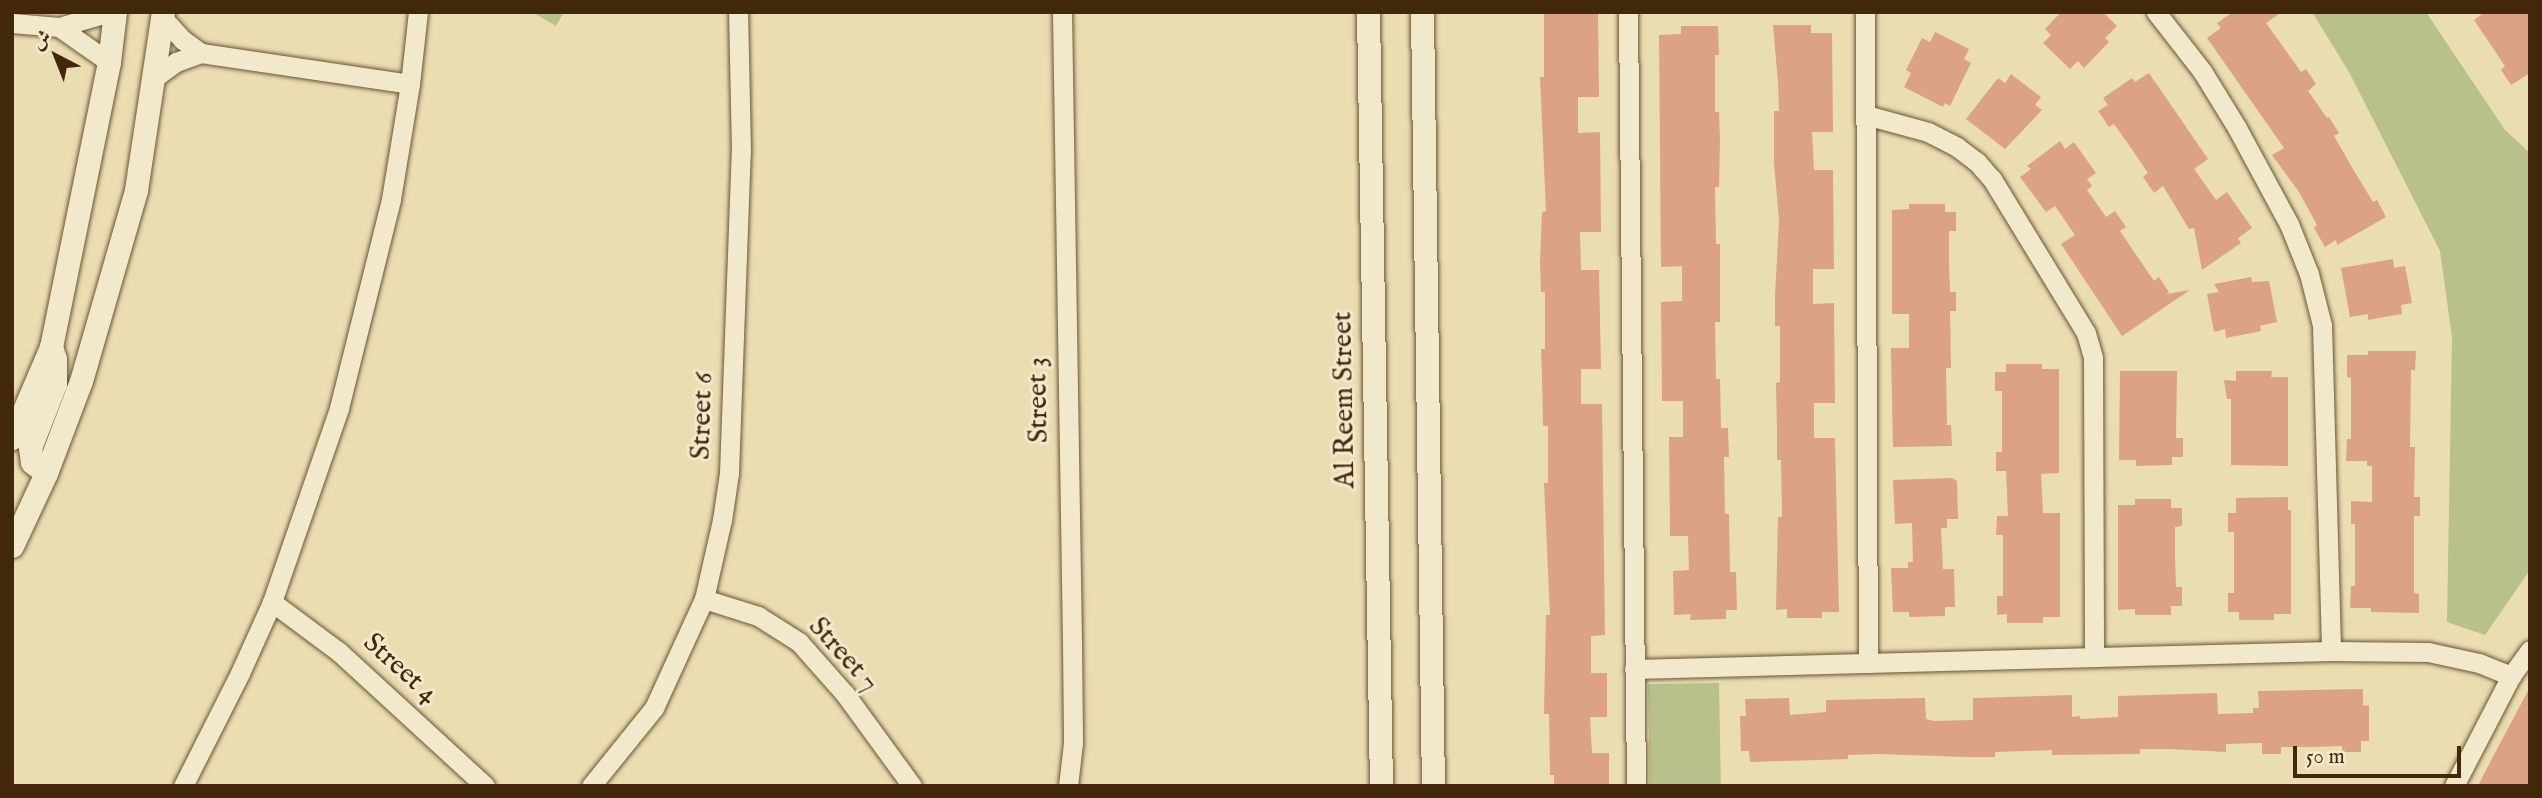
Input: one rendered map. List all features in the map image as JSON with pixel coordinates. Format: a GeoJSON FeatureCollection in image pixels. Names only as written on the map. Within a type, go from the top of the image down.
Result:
{"type":"FeatureCollection","features":[{"type":"Feature","properties":{"kind":"street"},"geometry":{"type":"LineString","coordinates":[[12,23],[60,27],[113,12],[109,62],[51,347],[12,438]]}},
{"type":"Feature","properties":{"kind":"street"},"geometry":{"type":"LineString","coordinates":[[183,786],[272,602],[339,408],[391,199],[410,84],[418,12]]}},
{"type":"Feature","properties":{"kind":"street","name":"Street 6"},"geometry":{"type":"LineString","coordinates":[[591,786],[654,708],[704,599],[729,473],[741,152],[738,12]]}},
{"type":"Feature","properties":{"kind":"street","name":"Street 3"},"geometry":{"type":"LineString","coordinates":[[1062,12],[1073,743],[1068,786]]}},
{"type":"Feature","properties":{"kind":"street","name":"Al Reem Street"},"geometry":{"type":"LineString","coordinates":[[1368,12],[1381,786]]}},
{"type":"Feature","properties":{"kind":"street"},"geometry":{"type":"LineString","coordinates":[[1422,12],[1433,786]]}},
{"type":"Feature","properties":{"kind":"street"},"geometry":{"type":"LineString","coordinates":[[1628,12],[1636,786]]}},
{"type":"Feature","properties":{"kind":"street"},"geometry":{"type":"LineString","coordinates":[[1865,12],[1868,663]]}},
{"type":"Feature","properties":{"kind":"street"},"geometry":{"type":"LineString","coordinates":[[2156,12],[2202,71],[2237,128],[2289,224],[2312,286],[2322,325],[2331,651]]}},
{"type":"Feature","properties":{"kind":"street"},"geometry":{"type":"LineString","coordinates":[[163,15],[183,40],[201,53],[410,84]]}},
{"type":"Feature","properties":{"kind":"street"},"geometry":{"type":"LineString","coordinates":[[12,546],[46,473],[81,381],[136,190],[163,15]]}},
{"type":"Feature","properties":{"kind":"street"},"geometry":{"type":"LineString","coordinates":[[60,27],[109,62]]}},
{"type":"Feature","properties":{"kind":"street"},"geometry":{"type":"LineString","coordinates":[[154,78],[176,62],[201,53]]}},
{"type":"Feature","properties":{"kind":"street"},"geometry":{"type":"LineString","coordinates":[[1866,115],[1928,132],[1957,147],[1977,162],[1992,179],[2086,333],[2093,358],[2094,657]]}},
{"type":"Feature","properties":{"kind":"street"},"geometry":{"type":"LineString","coordinates":[[46,473],[32,462],[30,448],[55,384],[55,359],[51,347]]}},
{"type":"Feature","properties":{"kind":"street"},"geometry":{"type":"LineString","coordinates":[[12,507],[12,516]]}},
{"type":"Feature","properties":{"kind":"street","name":"Street 7"},"geometry":{"type":"LineString","coordinates":[[704,599],[758,616],[799,642],[845,694],[912,786]]}},
{"type":"Feature","properties":{"kind":"street","name":"Street 4"},"geometry":{"type":"LineString","coordinates":[[272,602],[339,652],[485,786]]}},
{"type":"Feature","properties":{"kind":"street"},"geometry":{"type":"LineString","coordinates":[[2454,786],[2511,676],[2530,650]]}},
{"type":"Feature","properties":{"kind":"street"},"geometry":{"type":"LineString","coordinates":[[1634,669],[2331,651],[2428,652],[2479,663],[2511,676]]}},
{"type":"Feature","properties":{"kind":"green space"},"geometry":{"type":"Polygon","coordinates":[[[532,12],[564,12],[556,26],[532,12]]]}},
{"type":"Feature","properties":{"kind":"green space"},"geometry":{"type":"Polygon","coordinates":[[[2312,12],[2426,12],[2505,130],[2530,153],[2530,570],[2485,635],[2447,622],[2452,337],[2440,251],[2349,72],[2312,12]]]}},
{"type":"Feature","properties":{"kind":"green space"},"geometry":{"type":"Polygon","coordinates":[[[1719,683],[1721,786],[1650,786],[1648,684],[1719,683]]]}},
{"type":"Feature","properties":{"kind":"building"},"geometry":{"type":"Polygon","coordinates":[[[1544,12],[1598,12],[1599,97],[1578,97],[1578,133],[1600,132],[1601,232],[1580,232],[1581,270],[1599,270],[1601,369],[1581,369],[1581,404],[1602,404],[1605,635],[1591,636],[1591,673],[1607,673],[1607,717],[1590,717],[1592,753],[1609,753],[1609,786],[1554,786],[1554,775],[1550,775],[1549,714],[1544,714],[1546,615],[1550,615],[1544,483],[1548,483],[1548,426],[1543,426],[1541,349],[1545,349],[1545,292],[1541,292],[1540,262],[1542,212],[1546,211],[1540,77],[1544,77],[1544,12]]]}},
{"type":"Feature","properties":{"kind":"building"},"geometry":{"type":"Polygon","coordinates":[[[2061,12],[2103,12],[2117,26],[2105,38],[2109,42],[2084,68],[2078,61],[2070,69],[2043,43],[2051,35],[2045,29],[2061,12]]]}},
{"type":"Feature","properties":{"kind":"building"},"geometry":{"type":"Polygon","coordinates":[[[2233,12],[2282,12],[2266,23],[2301,72],[2306,69],[2316,84],[2308,91],[2339,133],[2334,136],[2373,202],[2377,200],[2386,217],[2337,245],[2336,240],[2325,247],[2314,228],[2317,225],[2299,192],[2272,155],[2284,148],[2207,38],[2221,28],[2217,23],[2233,12]]]}},
{"type":"Feature","properties":{"kind":"building"},"geometry":{"type":"Polygon","coordinates":[[[2485,12],[2530,12],[2530,73],[2511,85],[2501,70],[2505,66],[2474,20],[2485,12]]]}},
{"type":"Feature","properties":{"kind":"building"},"geometry":{"type":"Polygon","coordinates":[[[1773,25],[1811,25],[1811,33],[1832,33],[1833,132],[1812,132],[1814,170],[1833,170],[1834,269],[1813,269],[1813,304],[1834,303],[1835,403],[1814,403],[1814,438],[1835,438],[1839,612],[1822,612],[1822,618],[1787,618],[1787,609],[1776,610],[1778,517],[1782,517],[1781,460],[1777,460],[1776,383],[1780,382],[1780,326],[1775,326],[1779,220],[1774,163],[1774,111],[1779,111],[1773,25]]]}},
{"type":"Feature","properties":{"kind":"building"},"geometry":{"type":"Polygon","coordinates":[[[1681,26],[1718,26],[1715,112],[1719,112],[1720,141],[1719,187],[1715,187],[1716,244],[1720,244],[1720,322],[1715,322],[1716,379],[1720,379],[1721,428],[1728,428],[1729,457],[1724,457],[1725,514],[1729,514],[1730,572],[1736,572],[1737,610],[1726,610],[1726,619],[1690,620],[1691,614],[1674,615],[1673,571],[1689,570],[1688,536],[1670,536],[1669,437],[1683,437],[1683,401],[1662,401],[1661,302],[1682,301],[1682,266],[1661,267],[1659,35],[1681,34],[1681,26]]]}},
{"type":"Feature","properties":{"kind":"building"},"geometry":{"type":"Polygon","coordinates":[[[1935,32],[1969,49],[1964,59],[1971,63],[1950,106],[1945,103],[1943,107],[1904,87],[1911,73],[1906,70],[1922,38],[1930,42],[1935,32]]]}},
{"type":"Feature","properties":{"kind":"building"},"geometry":{"type":"Polygon","coordinates":[[[2149,73],[2208,159],[2194,169],[2216,200],[2227,192],[2252,228],[2238,238],[2241,243],[2202,270],[2194,228],[2189,229],[2163,186],[2154,193],[2143,177],[2148,173],[2131,148],[2114,124],[2109,127],[2098,111],[2108,105],[2103,98],[2132,78],[2135,82],[2149,73]]]}},
{"type":"Feature","properties":{"kind":"building"},"geometry":{"type":"Polygon","coordinates":[[[2011,74],[2041,97],[2035,105],[2042,110],[2005,149],[1966,119],[1998,78],[2005,83],[2011,74]]]}},
{"type":"Feature","properties":{"kind":"building"},"geometry":{"type":"Polygon","coordinates":[[[2060,141],[2065,149],[2074,142],[2096,173],[2087,179],[2092,186],[2087,190],[2106,217],[2115,211],[2126,227],[2120,231],[2154,281],[2159,277],[2169,292],[2166,294],[2190,290],[2122,336],[2061,244],[2075,235],[2055,206],[2046,212],[2020,177],[2031,169],[2027,166],[2060,141]]]}},
{"type":"Feature","properties":{"kind":"building"},"geometry":{"type":"Polygon","coordinates":[[[1909,204],[1945,204],[1945,212],[1956,212],[1956,231],[1949,231],[1949,262],[1950,292],[1956,292],[1956,311],[1950,311],[1951,368],[1946,368],[1947,425],[1951,425],[1952,446],[1893,447],[1891,348],[1909,348],[1909,314],[1892,314],[1892,210],[1909,209],[1909,204]]]}},
{"type":"Feature","properties":{"kind":"building"},"geometry":{"type":"Polygon","coordinates":[[[2393,259],[2394,268],[2405,266],[2412,303],[2401,305],[2402,314],[2368,320],[2368,314],[2350,317],[2341,268],[2393,259]]]}},
{"type":"Feature","properties":{"kind":"building"},"geometry":{"type":"Polygon","coordinates":[[[2251,277],[2252,282],[2269,281],[2277,322],[2260,326],[2261,331],[2226,338],[2225,329],[2214,332],[2207,294],[2219,292],[2214,284],[2251,277]]]}},
{"type":"Feature","properties":{"kind":"building"},"geometry":{"type":"Polygon","coordinates":[[[2368,351],[2416,351],[2415,370],[2411,370],[2410,447],[2415,447],[2414,497],[2420,497],[2420,516],[2414,516],[2414,593],[2419,594],[2419,613],[2371,612],[2371,608],[2350,608],[2351,586],[2355,586],[2355,524],[2351,524],[2351,501],[2372,502],[2372,466],[2367,466],[2367,461],[2346,461],[2347,439],[2351,439],[2351,378],[2347,377],[2347,355],[2368,355],[2368,351]]]}},
{"type":"Feature","properties":{"kind":"building"},"geometry":{"type":"Polygon","coordinates":[[[2006,364],[2042,364],[2042,369],[2059,369],[2059,473],[2041,474],[2043,513],[2060,513],[2060,617],[2043,617],[2043,623],[2007,623],[2007,614],[1997,615],[1997,596],[2003,596],[2003,535],[1996,535],[1997,516],[2008,516],[2006,471],[1996,471],[1996,452],[2002,452],[2002,391],[1995,391],[1995,372],[2006,372],[2006,364]]]}},
{"type":"Feature","properties":{"kind":"building"},"geometry":{"type":"Polygon","coordinates":[[[2120,371],[2177,371],[2176,438],[2183,438],[2183,457],[2172,457],[2172,465],[2136,466],[2136,460],[2119,460],[2120,371]]]}},
{"type":"Feature","properties":{"kind":"building"},"geometry":{"type":"Polygon","coordinates":[[[2236,371],[2272,371],[2271,377],[2288,377],[2288,466],[2231,465],[2231,399],[2227,399],[2224,380],[2236,381],[2236,371]]]}},
{"type":"Feature","properties":{"kind":"building"},"geometry":{"type":"Polygon","coordinates":[[[1952,478],[1957,481],[1958,519],[1947,519],[1947,528],[1941,528],[1943,569],[1954,569],[1955,607],[1945,607],[1945,616],[1909,617],[1909,612],[1893,612],[1891,568],[1908,568],[1908,562],[1913,562],[1912,523],[1895,524],[1893,480],[1952,478]]]}},
{"type":"Feature","properties":{"kind":"building"},"geometry":{"type":"Polygon","coordinates":[[[2288,497],[2288,510],[2291,510],[2291,614],[2274,614],[2274,620],[2239,620],[2239,612],[2228,612],[2228,593],[2234,593],[2234,532],[2228,532],[2228,513],[2236,513],[2236,498],[2288,497]]]}},
{"type":"Feature","properties":{"kind":"building"},"geometry":{"type":"Polygon","coordinates":[[[2135,499],[2171,499],[2171,508],[2182,508],[2182,526],[2175,527],[2175,557],[2176,587],[2182,587],[2182,606],[2171,606],[2171,615],[2135,615],[2135,609],[2118,610],[2118,505],[2135,505],[2135,499]]]}},
{"type":"Feature","properties":{"kind":"building"},"geometry":{"type":"Polygon","coordinates":[[[2530,687],[2530,786],[2478,786],[2487,768],[2530,687]]]}},
{"type":"Feature","properties":{"kind":"building"},"geometry":{"type":"Polygon","coordinates":[[[2363,689],[2363,706],[2369,705],[2369,741],[2361,741],[2361,752],[2342,752],[2342,746],[2281,747],[2281,754],[2262,754],[2262,743],[2226,744],[2226,752],[2140,749],[2140,754],[2052,755],[2052,750],[1995,752],[1995,757],[1877,754],[1848,755],[1848,759],[1750,762],[1749,751],[1741,751],[1740,716],[1746,716],[1745,699],[1789,698],[1790,715],[1826,712],[1826,700],[1925,698],[1926,719],[1934,721],[1973,720],[1973,698],[2072,695],[2072,717],[2080,716],[2080,719],[2118,717],[2118,696],[2217,693],[2218,714],[2253,713],[2253,708],[2259,708],[2258,691],[2363,689]]]}}]}
